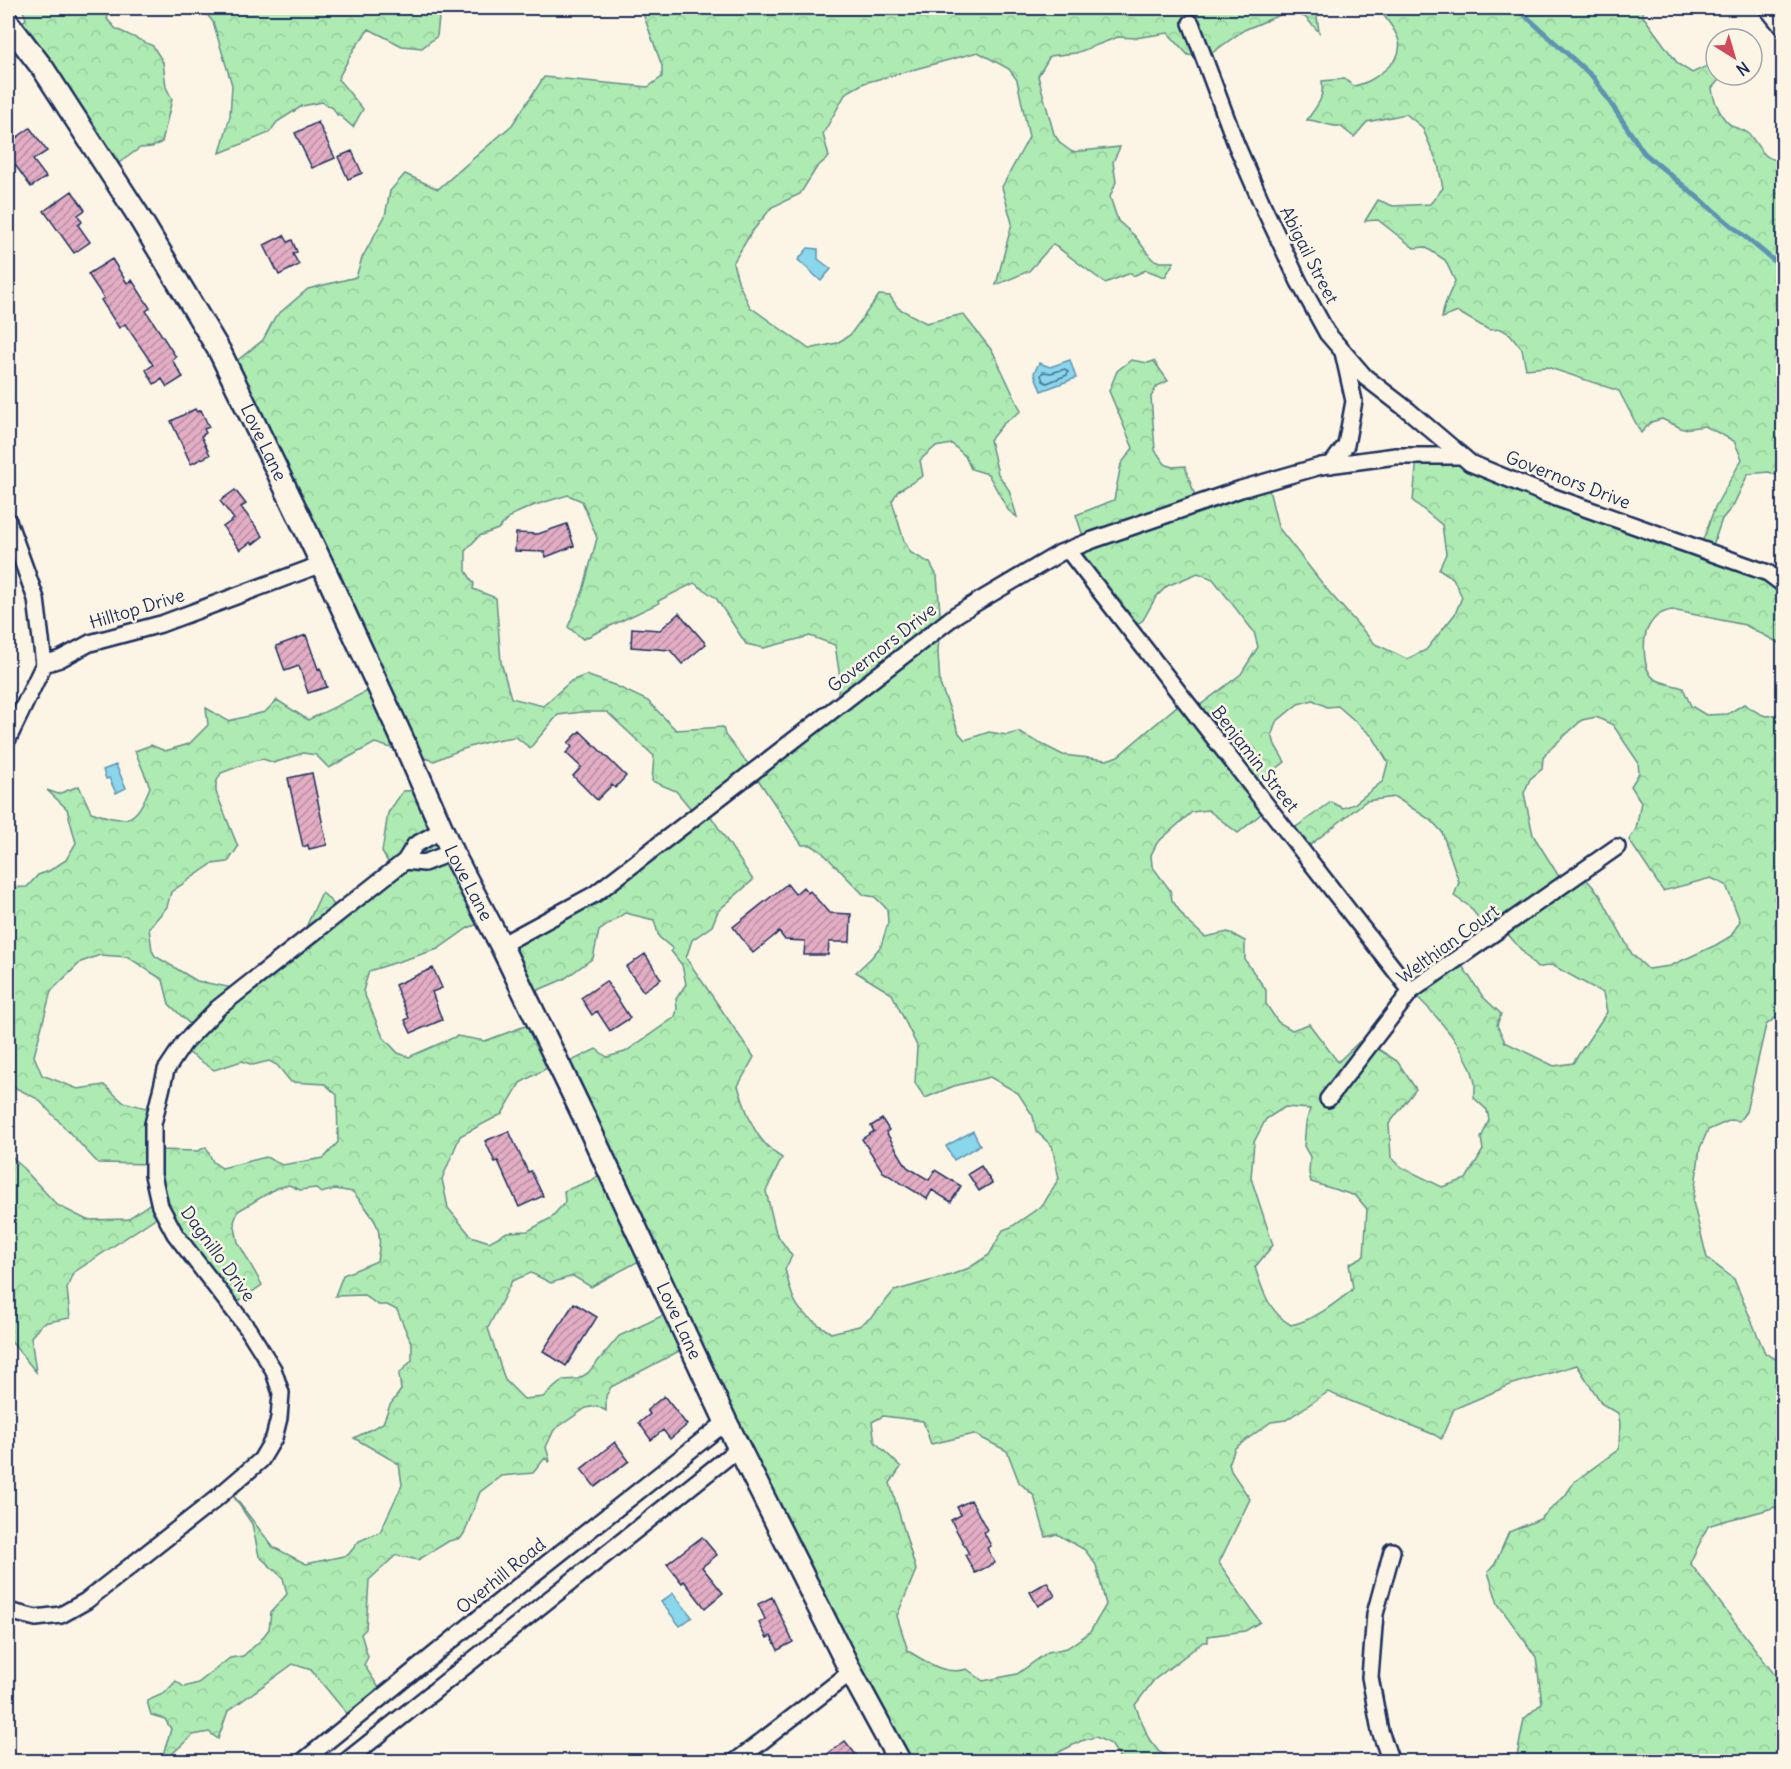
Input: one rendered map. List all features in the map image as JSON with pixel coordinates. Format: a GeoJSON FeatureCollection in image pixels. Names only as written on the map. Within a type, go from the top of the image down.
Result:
{"type":"FeatureCollection","features":[{"type":"Feature","properties":{"kind":"street"},"geometry":{"type":"LineString","coordinates":[[1767,8],[1784,29]]}},
{"type":"Feature","properties":{"kind":"street","name":"Love Lane"},"geometry":{"type":"LineString","coordinates":[[8,23],[44,70],[136,212],[220,352],[322,564],[452,852],[501,945],[585,1119],[726,1422],[851,1672],[900,1761]]}},
{"type":"Feature","properties":{"kind":"street","name":"Abigail Street"},"geometry":{"type":"LineString","coordinates":[[1191,23],[1236,144],[1264,208],[1299,282],[1327,333],[1365,377],[1462,456]]}},
{"type":"Feature","properties":{"kind":"street"},"geometry":{"type":"LineString","coordinates":[[1331,465],[1346,445],[1354,401],[1342,351]]}},
{"type":"Feature","properties":{"kind":"street","name":"Governors Drive"},"geometry":{"type":"LineString","coordinates":[[501,945],[595,894],[957,614],[1068,550],[1241,489],[1321,466],[1396,456],[1462,456],[1470,462],[1548,495],[1768,573],[1784,585]]}},
{"type":"Feature","properties":{"kind":"street"},"geometry":{"type":"LineString","coordinates":[[8,521],[36,599],[44,664],[8,739]]}},
{"type":"Feature","properties":{"kind":"street","name":"Benjamin Street"},"geometry":{"type":"LineString","coordinates":[[1068,550],[1411,992]]}},
{"type":"Feature","properties":{"kind":"street","name":"Hilltop Drive"},"geometry":{"type":"LineString","coordinates":[[44,664],[60,659],[90,643],[161,624],[322,564]]}},
{"type":"Feature","properties":{"kind":"street","name":"Dagnillo Drive"},"geometry":{"type":"LineString","coordinates":[[8,1611],[36,1618],[61,1615],[86,1601],[212,1502],[261,1460],[274,1438],[279,1418],[281,1393],[273,1369],[248,1329],[175,1234],[160,1206],[153,1175],[153,1124],[166,1070],[184,1043],[218,1008],[405,861],[415,845],[442,830]]}},
{"type":"Feature","properties":{"kind":"street","name":"Welthian Court"},"geometry":{"type":"LineString","coordinates":[[1328,1099],[1411,992],[1617,847]]}},
{"type":"Feature","properties":{"kind":"street"},"geometry":{"type":"LineString","coordinates":[[405,861],[424,863],[452,852]]}},
{"type":"Feature","properties":{"kind":"street","name":"Overhill Road"},"geometry":{"type":"LineString","coordinates":[[302,1761],[726,1422]]}},
{"type":"Feature","properties":{"kind":"street"},"geometry":{"type":"LineString","coordinates":[[345,1761],[739,1448]]}},
{"type":"Feature","properties":{"kind":"street"},"geometry":{"type":"LineString","coordinates":[[1391,1761],[1380,1731],[1370,1677],[1376,1614],[1392,1551]]}},
{"type":"Feature","properties":{"kind":"street"},"geometry":{"type":"LineString","coordinates":[[735,1761],[851,1672]]}},
{"type":"Feature","properties":{"kind":"green space"},"geometry":{"type":"Polygon","coordinates":[[[22,8],[111,8],[107,19],[116,29],[153,46],[163,62],[166,87],[172,99],[162,142],[152,147],[140,148],[112,168],[15,28],[26,19],[22,8]]]}},
{"type":"Feature","properties":{"kind":"green space"},"geometry":{"type":"Polygon","coordinates":[[[202,8],[440,8],[437,36],[422,48],[402,46],[369,29],[354,49],[338,79],[363,109],[353,127],[337,115],[333,108],[322,102],[302,106],[277,122],[269,133],[220,153],[230,116],[232,85],[213,22],[202,8]]]}},
{"type":"Feature","properties":{"kind":"green space"},"geometry":{"type":"Polygon","coordinates":[[[641,8],[1321,8],[1317,16],[1319,32],[1305,17],[1287,12],[1244,30],[1205,58],[1188,55],[1168,33],[1135,38],[1118,37],[1076,53],[1050,56],[1038,76],[1054,134],[1061,144],[1072,152],[1120,147],[1113,162],[1116,182],[1110,197],[1118,221],[1135,236],[1152,259],[1160,262],[1174,262],[1165,277],[1146,270],[1105,283],[1053,244],[1029,271],[996,285],[1012,223],[1002,187],[1029,137],[1017,80],[1009,69],[978,52],[864,83],[846,93],[823,134],[829,157],[817,167],[800,194],[772,207],[751,233],[733,263],[739,284],[750,307],[809,349],[837,343],[850,335],[879,295],[890,296],[898,308],[926,323],[963,314],[993,352],[1021,411],[1003,424],[990,440],[998,474],[1009,490],[1017,517],[1008,510],[988,474],[971,469],[965,456],[952,444],[935,447],[920,460],[923,476],[898,491],[892,501],[904,541],[911,553],[930,563],[937,576],[940,613],[938,653],[940,684],[959,733],[965,740],[989,732],[1007,735],[1018,732],[1063,755],[1107,760],[1118,756],[1184,700],[1195,709],[1241,674],[1258,647],[1254,632],[1213,579],[1198,573],[1167,586],[1156,597],[1143,620],[1131,629],[1072,553],[1085,542],[1076,515],[1114,500],[1121,464],[1133,448],[1109,391],[1117,371],[1131,360],[1148,363],[1154,361],[1168,381],[1157,386],[1151,397],[1155,450],[1165,464],[1172,467],[1185,466],[1198,505],[1268,485],[1278,527],[1329,592],[1375,644],[1407,659],[1426,650],[1455,614],[1462,597],[1453,578],[1439,569],[1446,554],[1442,525],[1413,501],[1417,457],[1459,456],[1701,545],[1715,507],[1742,459],[1734,441],[1705,426],[1683,429],[1662,419],[1651,422],[1641,433],[1619,391],[1547,367],[1526,369],[1522,349],[1510,334],[1501,329],[1489,330],[1458,312],[1442,318],[1445,303],[1455,281],[1445,260],[1425,247],[1414,248],[1378,220],[1365,221],[1378,200],[1393,206],[1430,204],[1443,188],[1438,164],[1422,127],[1406,114],[1367,122],[1354,137],[1340,126],[1307,120],[1321,98],[1322,81],[1344,79],[1354,86],[1376,77],[1395,60],[1399,53],[1398,38],[1378,8],[1643,8],[1643,16],[1678,64],[1692,73],[1704,68],[1704,87],[1713,87],[1716,103],[1727,122],[1748,133],[1766,156],[1783,160],[1783,478],[1769,472],[1748,474],[1733,506],[1722,519],[1712,552],[1783,583],[1783,640],[1779,643],[1745,625],[1672,610],[1659,615],[1651,623],[1645,638],[1644,654],[1648,669],[1655,679],[1683,688],[1691,706],[1706,715],[1728,714],[1744,704],[1767,716],[1783,712],[1783,1012],[1766,1025],[1746,1112],[1739,1121],[1731,1120],[1708,1130],[1700,1148],[1693,1202],[1707,1258],[1734,1279],[1765,1353],[1783,1363],[1783,1513],[1775,1507],[1708,1526],[1690,1563],[1774,1674],[1783,1681],[1783,1761],[1516,1761],[1524,1719],[1542,1703],[1536,1657],[1498,1604],[1488,1572],[1495,1564],[1509,1532],[1540,1519],[1565,1496],[1574,1482],[1619,1449],[1618,1413],[1602,1404],[1577,1365],[1510,1385],[1454,1409],[1441,1439],[1328,1392],[1286,1420],[1271,1422],[1235,1448],[1229,1464],[1231,1471],[1250,1499],[1219,1563],[1260,1622],[1245,1631],[1208,1636],[1208,1642],[1203,1642],[1154,1680],[1135,1705],[1149,1739],[1159,1752],[1180,1761],[1122,1761],[1111,1744],[1096,1737],[1081,1741],[1055,1754],[1052,1761],[902,1761],[681,1350],[611,1387],[606,1396],[606,1411],[597,1406],[586,1408],[554,1430],[546,1447],[549,1462],[545,1458],[533,1473],[501,1476],[480,1492],[461,1538],[449,1541],[418,1560],[396,1555],[369,1580],[366,1629],[361,1634],[368,1657],[364,1665],[385,1697],[353,1721],[311,1670],[293,1664],[228,1711],[218,1739],[209,1732],[193,1735],[164,1761],[157,1761],[163,1755],[171,1729],[165,1719],[151,1715],[147,1701],[165,1693],[176,1681],[184,1687],[198,1683],[230,1658],[243,1656],[260,1641],[269,1629],[271,1612],[287,1594],[283,1578],[259,1556],[252,1524],[230,1491],[273,1547],[306,1564],[348,1555],[359,1541],[380,1532],[402,1485],[399,1464],[354,1438],[383,1423],[390,1405],[401,1390],[399,1374],[412,1360],[412,1345],[397,1310],[387,1305],[378,1305],[364,1295],[335,1296],[343,1275],[377,1261],[380,1239],[376,1223],[367,1209],[353,1192],[335,1189],[321,1193],[315,1188],[300,1190],[289,1185],[277,1188],[238,1211],[234,1222],[238,1242],[262,1285],[233,1305],[163,1213],[73,1273],[67,1288],[70,1318],[43,1323],[31,1337],[36,1372],[8,1338],[8,1152],[57,1205],[87,1220],[128,1219],[159,1197],[153,1164],[98,1163],[38,1099],[8,1084],[8,888],[27,887],[38,875],[66,860],[76,843],[67,809],[47,790],[58,794],[79,786],[91,812],[114,818],[129,818],[140,808],[150,787],[135,751],[151,745],[165,751],[189,744],[208,725],[206,708],[228,721],[265,712],[277,700],[308,720],[372,689],[229,367],[263,340],[275,317],[308,289],[356,277],[362,258],[385,216],[390,191],[405,174],[438,189],[512,125],[544,77],[648,87],[662,77],[662,66],[641,8]],[[568,495],[512,515],[498,529],[479,536],[466,550],[466,571],[474,584],[473,589],[496,598],[501,662],[511,698],[543,706],[571,681],[586,675],[648,701],[676,730],[723,727],[725,735],[757,775],[835,714],[840,678],[835,645],[810,636],[764,648],[746,644],[716,598],[694,583],[658,601],[659,603],[583,639],[568,627],[583,591],[597,538],[582,501],[568,495]],[[1313,700],[1298,704],[1276,722],[1272,734],[1275,745],[1285,762],[1254,786],[1268,808],[1238,833],[1208,810],[1192,812],[1157,843],[1151,855],[1152,866],[1170,890],[1172,900],[1185,919],[1205,937],[1228,932],[1245,941],[1245,960],[1266,990],[1266,1004],[1278,1022],[1292,1030],[1309,1024],[1338,1062],[1360,1041],[1364,1040],[1397,1061],[1416,1089],[1389,1124],[1391,1157],[1401,1167],[1442,1187],[1466,1179],[1483,1150],[1481,1138],[1489,1120],[1487,1110],[1474,1098],[1475,1086],[1471,1068],[1458,1044],[1413,993],[1459,961],[1483,997],[1501,1014],[1497,1025],[1505,1042],[1554,1066],[1573,1063],[1607,1012],[1603,993],[1552,965],[1537,968],[1505,931],[1493,936],[1469,906],[1454,896],[1459,882],[1442,832],[1432,821],[1395,797],[1366,801],[1306,846],[1292,830],[1331,802],[1343,808],[1354,804],[1383,781],[1388,762],[1373,737],[1338,706],[1327,707],[1313,700]],[[607,712],[558,715],[530,748],[516,737],[505,738],[474,746],[434,761],[375,743],[329,768],[316,755],[303,753],[274,763],[263,759],[253,761],[221,773],[216,783],[216,792],[238,847],[228,862],[212,864],[171,892],[167,907],[149,928],[155,956],[197,981],[243,990],[296,949],[322,892],[340,911],[394,872],[382,852],[388,813],[403,791],[430,790],[490,919],[468,928],[438,949],[369,971],[363,991],[383,1037],[398,1053],[409,1057],[457,1036],[485,1041],[536,1022],[556,1063],[520,1083],[502,1114],[460,1136],[442,1179],[448,1208],[471,1236],[489,1242],[507,1232],[528,1231],[551,1218],[565,1202],[564,1191],[592,1180],[609,1169],[561,1066],[596,1049],[607,1057],[625,1052],[675,1017],[676,999],[686,984],[682,965],[671,951],[673,949],[659,937],[654,920],[625,913],[599,931],[593,958],[564,979],[529,994],[506,949],[599,894],[696,815],[676,791],[652,781],[654,756],[607,712]],[[1596,717],[1582,720],[1548,751],[1543,758],[1542,769],[1530,779],[1524,793],[1533,835],[1563,883],[1581,873],[1600,895],[1632,954],[1648,969],[1670,966],[1731,936],[1740,921],[1726,885],[1711,878],[1663,891],[1629,840],[1636,829],[1641,802],[1631,786],[1639,773],[1638,762],[1613,725],[1596,717]],[[757,778],[708,812],[753,880],[718,911],[712,926],[692,940],[686,958],[754,1057],[738,1086],[758,1135],[772,1151],[782,1158],[766,1191],[776,1233],[792,1256],[785,1269],[795,1301],[810,1319],[831,1333],[859,1326],[874,1315],[894,1291],[951,1275],[969,1268],[989,1255],[1003,1230],[1043,1205],[1059,1178],[1052,1146],[1036,1131],[1033,1116],[1018,1093],[990,1077],[954,1086],[925,1098],[915,1083],[917,1046],[892,994],[856,972],[881,946],[888,923],[887,909],[875,897],[864,895],[821,851],[811,845],[802,845],[757,778]],[[100,955],[81,962],[51,991],[34,1056],[42,1075],[78,1089],[104,1085],[123,1102],[154,1110],[157,1150],[198,1151],[206,1147],[213,1162],[222,1168],[266,1157],[282,1165],[324,1158],[338,1142],[337,1095],[325,1084],[291,1082],[277,1065],[269,1061],[253,1065],[242,1061],[214,1070],[186,1051],[197,1031],[169,1004],[163,980],[128,957],[100,955]],[[1285,1107],[1266,1119],[1254,1142],[1251,1178],[1273,1245],[1255,1267],[1272,1307],[1283,1320],[1291,1325],[1308,1320],[1337,1302],[1353,1288],[1349,1264],[1364,1256],[1367,1209],[1356,1196],[1311,1182],[1310,1157],[1304,1146],[1310,1109],[1285,1107]],[[648,1256],[591,1287],[573,1276],[551,1283],[531,1273],[512,1281],[488,1328],[505,1380],[524,1399],[543,1397],[563,1380],[578,1379],[588,1373],[619,1336],[666,1314],[648,1256]],[[883,1416],[872,1422],[875,1442],[901,1467],[890,1483],[916,1570],[897,1616],[908,1651],[944,1669],[959,1671],[967,1669],[983,1681],[1017,1674],[1048,1652],[1067,1648],[1090,1632],[1106,1605],[1096,1565],[1085,1550],[1057,1534],[1046,1537],[1034,1496],[1019,1482],[1007,1451],[974,1434],[931,1444],[923,1421],[883,1416]]]}},
{"type":"Feature","properties":{"kind":"water"},"geometry":{"type":"Polygon","coordinates":[[[808,248],[818,249],[818,259],[831,269],[821,281],[798,260],[808,248]]]}},
{"type":"Feature","properties":{"kind":"water"},"geometry":{"type":"Polygon","coordinates":[[[1070,360],[1076,378],[1041,391],[1034,373],[1039,363],[1050,367],[1070,360]]]}},
{"type":"Feature","properties":{"kind":"water"},"geometry":{"type":"Polygon","coordinates":[[[116,765],[126,788],[116,793],[109,778],[106,779],[103,770],[116,765]]]}},
{"type":"Feature","properties":{"kind":"water"},"geometry":{"type":"Polygon","coordinates":[[[973,1131],[980,1145],[954,1160],[946,1146],[973,1131]]]}},
{"type":"Feature","properties":{"kind":"water"},"geometry":{"type":"Polygon","coordinates":[[[673,1593],[692,1617],[680,1626],[661,1602],[673,1593]]]}},
{"type":"Feature","properties":{"kind":"building"},"geometry":{"type":"Polygon","coordinates":[[[318,122],[335,158],[312,168],[295,133],[318,122]]]}},
{"type":"Feature","properties":{"kind":"building"},"geometry":{"type":"Polygon","coordinates":[[[30,128],[47,151],[33,160],[46,177],[31,187],[8,155],[8,144],[30,128]]]}},
{"type":"Feature","properties":{"kind":"building"},"geometry":{"type":"Polygon","coordinates":[[[352,151],[362,173],[348,179],[338,157],[352,151]]]}},
{"type":"Feature","properties":{"kind":"building"},"geometry":{"type":"Polygon","coordinates":[[[72,191],[85,210],[78,215],[82,222],[78,225],[90,242],[74,253],[44,211],[72,191]]]}},
{"type":"Feature","properties":{"kind":"building"},"geometry":{"type":"Polygon","coordinates":[[[284,235],[288,242],[292,240],[297,252],[293,254],[299,265],[279,275],[264,245],[284,235]]]}},
{"type":"Feature","properties":{"kind":"building"},"geometry":{"type":"Polygon","coordinates":[[[112,259],[127,283],[132,280],[150,308],[146,311],[176,357],[172,360],[183,377],[167,387],[162,379],[154,384],[146,370],[153,365],[125,324],[119,328],[101,300],[104,298],[88,274],[112,259]]]}},
{"type":"Feature","properties":{"kind":"building"},"geometry":{"type":"Polygon","coordinates":[[[195,409],[197,412],[201,410],[209,427],[204,429],[206,433],[201,436],[210,455],[191,464],[171,421],[195,409]]]}},
{"type":"Feature","properties":{"kind":"building"},"geometry":{"type":"Polygon","coordinates":[[[235,490],[246,504],[241,507],[263,536],[240,550],[223,527],[234,519],[220,501],[235,490]]]}},
{"type":"Feature","properties":{"kind":"building"},"geometry":{"type":"Polygon","coordinates":[[[567,524],[574,546],[546,557],[545,552],[515,551],[516,533],[538,534],[567,524]]]}},
{"type":"Feature","properties":{"kind":"building"},"geometry":{"type":"Polygon","coordinates":[[[679,613],[706,644],[682,664],[670,650],[631,647],[632,628],[660,630],[679,613]]]}},
{"type":"Feature","properties":{"kind":"building"},"geometry":{"type":"Polygon","coordinates":[[[306,635],[327,687],[308,693],[299,666],[285,671],[276,646],[306,635]]]}},
{"type":"Feature","properties":{"kind":"building"},"geometry":{"type":"Polygon","coordinates":[[[580,731],[626,776],[615,788],[612,785],[597,800],[573,776],[581,767],[566,753],[572,747],[568,743],[580,731]]]}},
{"type":"Feature","properties":{"kind":"building"},"geometry":{"type":"Polygon","coordinates":[[[312,773],[327,845],[309,849],[308,845],[303,847],[288,778],[312,773]]]}},
{"type":"Feature","properties":{"kind":"building"},"geometry":{"type":"Polygon","coordinates":[[[787,884],[795,894],[803,887],[808,893],[810,891],[829,913],[851,914],[850,942],[829,942],[828,955],[804,955],[805,941],[785,940],[779,932],[753,953],[733,927],[787,884]]]}},
{"type":"Feature","properties":{"kind":"building"},"geometry":{"type":"Polygon","coordinates":[[[645,954],[661,979],[643,991],[626,967],[645,954]]]}},
{"type":"Feature","properties":{"kind":"building"},"geometry":{"type":"Polygon","coordinates":[[[433,968],[442,988],[432,992],[442,1020],[411,1033],[405,1020],[409,1018],[395,985],[433,968]]]}},
{"type":"Feature","properties":{"kind":"building"},"geometry":{"type":"Polygon","coordinates":[[[606,981],[630,1018],[610,1031],[597,1011],[592,1015],[581,998],[606,981]]]}},
{"type":"Feature","properties":{"kind":"building"},"geometry":{"type":"Polygon","coordinates":[[[882,1119],[889,1130],[886,1132],[907,1167],[929,1180],[935,1170],[961,1186],[951,1202],[932,1190],[927,1199],[883,1172],[862,1139],[874,1131],[871,1126],[882,1119]]]}},
{"type":"Feature","properties":{"kind":"building"},"geometry":{"type":"Polygon","coordinates":[[[509,1131],[528,1172],[531,1171],[543,1196],[519,1207],[498,1161],[495,1162],[485,1141],[509,1131]]]}},
{"type":"Feature","properties":{"kind":"building"},"geometry":{"type":"Polygon","coordinates":[[[981,1166],[992,1183],[979,1191],[968,1174],[981,1166]]]}},
{"type":"Feature","properties":{"kind":"building"},"geometry":{"type":"Polygon","coordinates":[[[574,1303],[597,1317],[566,1366],[543,1351],[574,1303]]]}},
{"type":"Feature","properties":{"kind":"building"},"geometry":{"type":"Polygon","coordinates":[[[664,1396],[687,1425],[670,1439],[663,1430],[651,1440],[639,1423],[650,1414],[647,1410],[664,1396]]]}},
{"type":"Feature","properties":{"kind":"building"},"geometry":{"type":"Polygon","coordinates":[[[615,1442],[629,1461],[595,1487],[581,1469],[615,1442]]]}},
{"type":"Feature","properties":{"kind":"building"},"geometry":{"type":"Polygon","coordinates":[[[971,1500],[987,1530],[984,1532],[991,1546],[987,1548],[995,1563],[975,1573],[965,1555],[969,1554],[951,1520],[961,1515],[957,1507],[971,1500]]]}},
{"type":"Feature","properties":{"kind":"building"},"geometry":{"type":"Polygon","coordinates":[[[702,1537],[717,1555],[702,1567],[723,1593],[705,1608],[667,1564],[702,1537]]]}},
{"type":"Feature","properties":{"kind":"building"},"geometry":{"type":"Polygon","coordinates":[[[1047,1582],[1055,1596],[1038,1606],[1030,1592],[1047,1582]]]}},
{"type":"Feature","properties":{"kind":"building"},"geometry":{"type":"Polygon","coordinates":[[[772,1597],[793,1642],[778,1650],[771,1636],[767,1638],[759,1623],[765,1619],[758,1604],[772,1597]]]}},
{"type":"Feature","properties":{"kind":"building"},"geometry":{"type":"Polygon","coordinates":[[[845,1741],[861,1761],[818,1761],[845,1741]]]}},
{"type":"Feature","properties":{"kind":"waterway"},"geometry":{"type":"LineString","coordinates":[[1517,8],[1593,77],[1644,153],[1784,269]]}}]}
